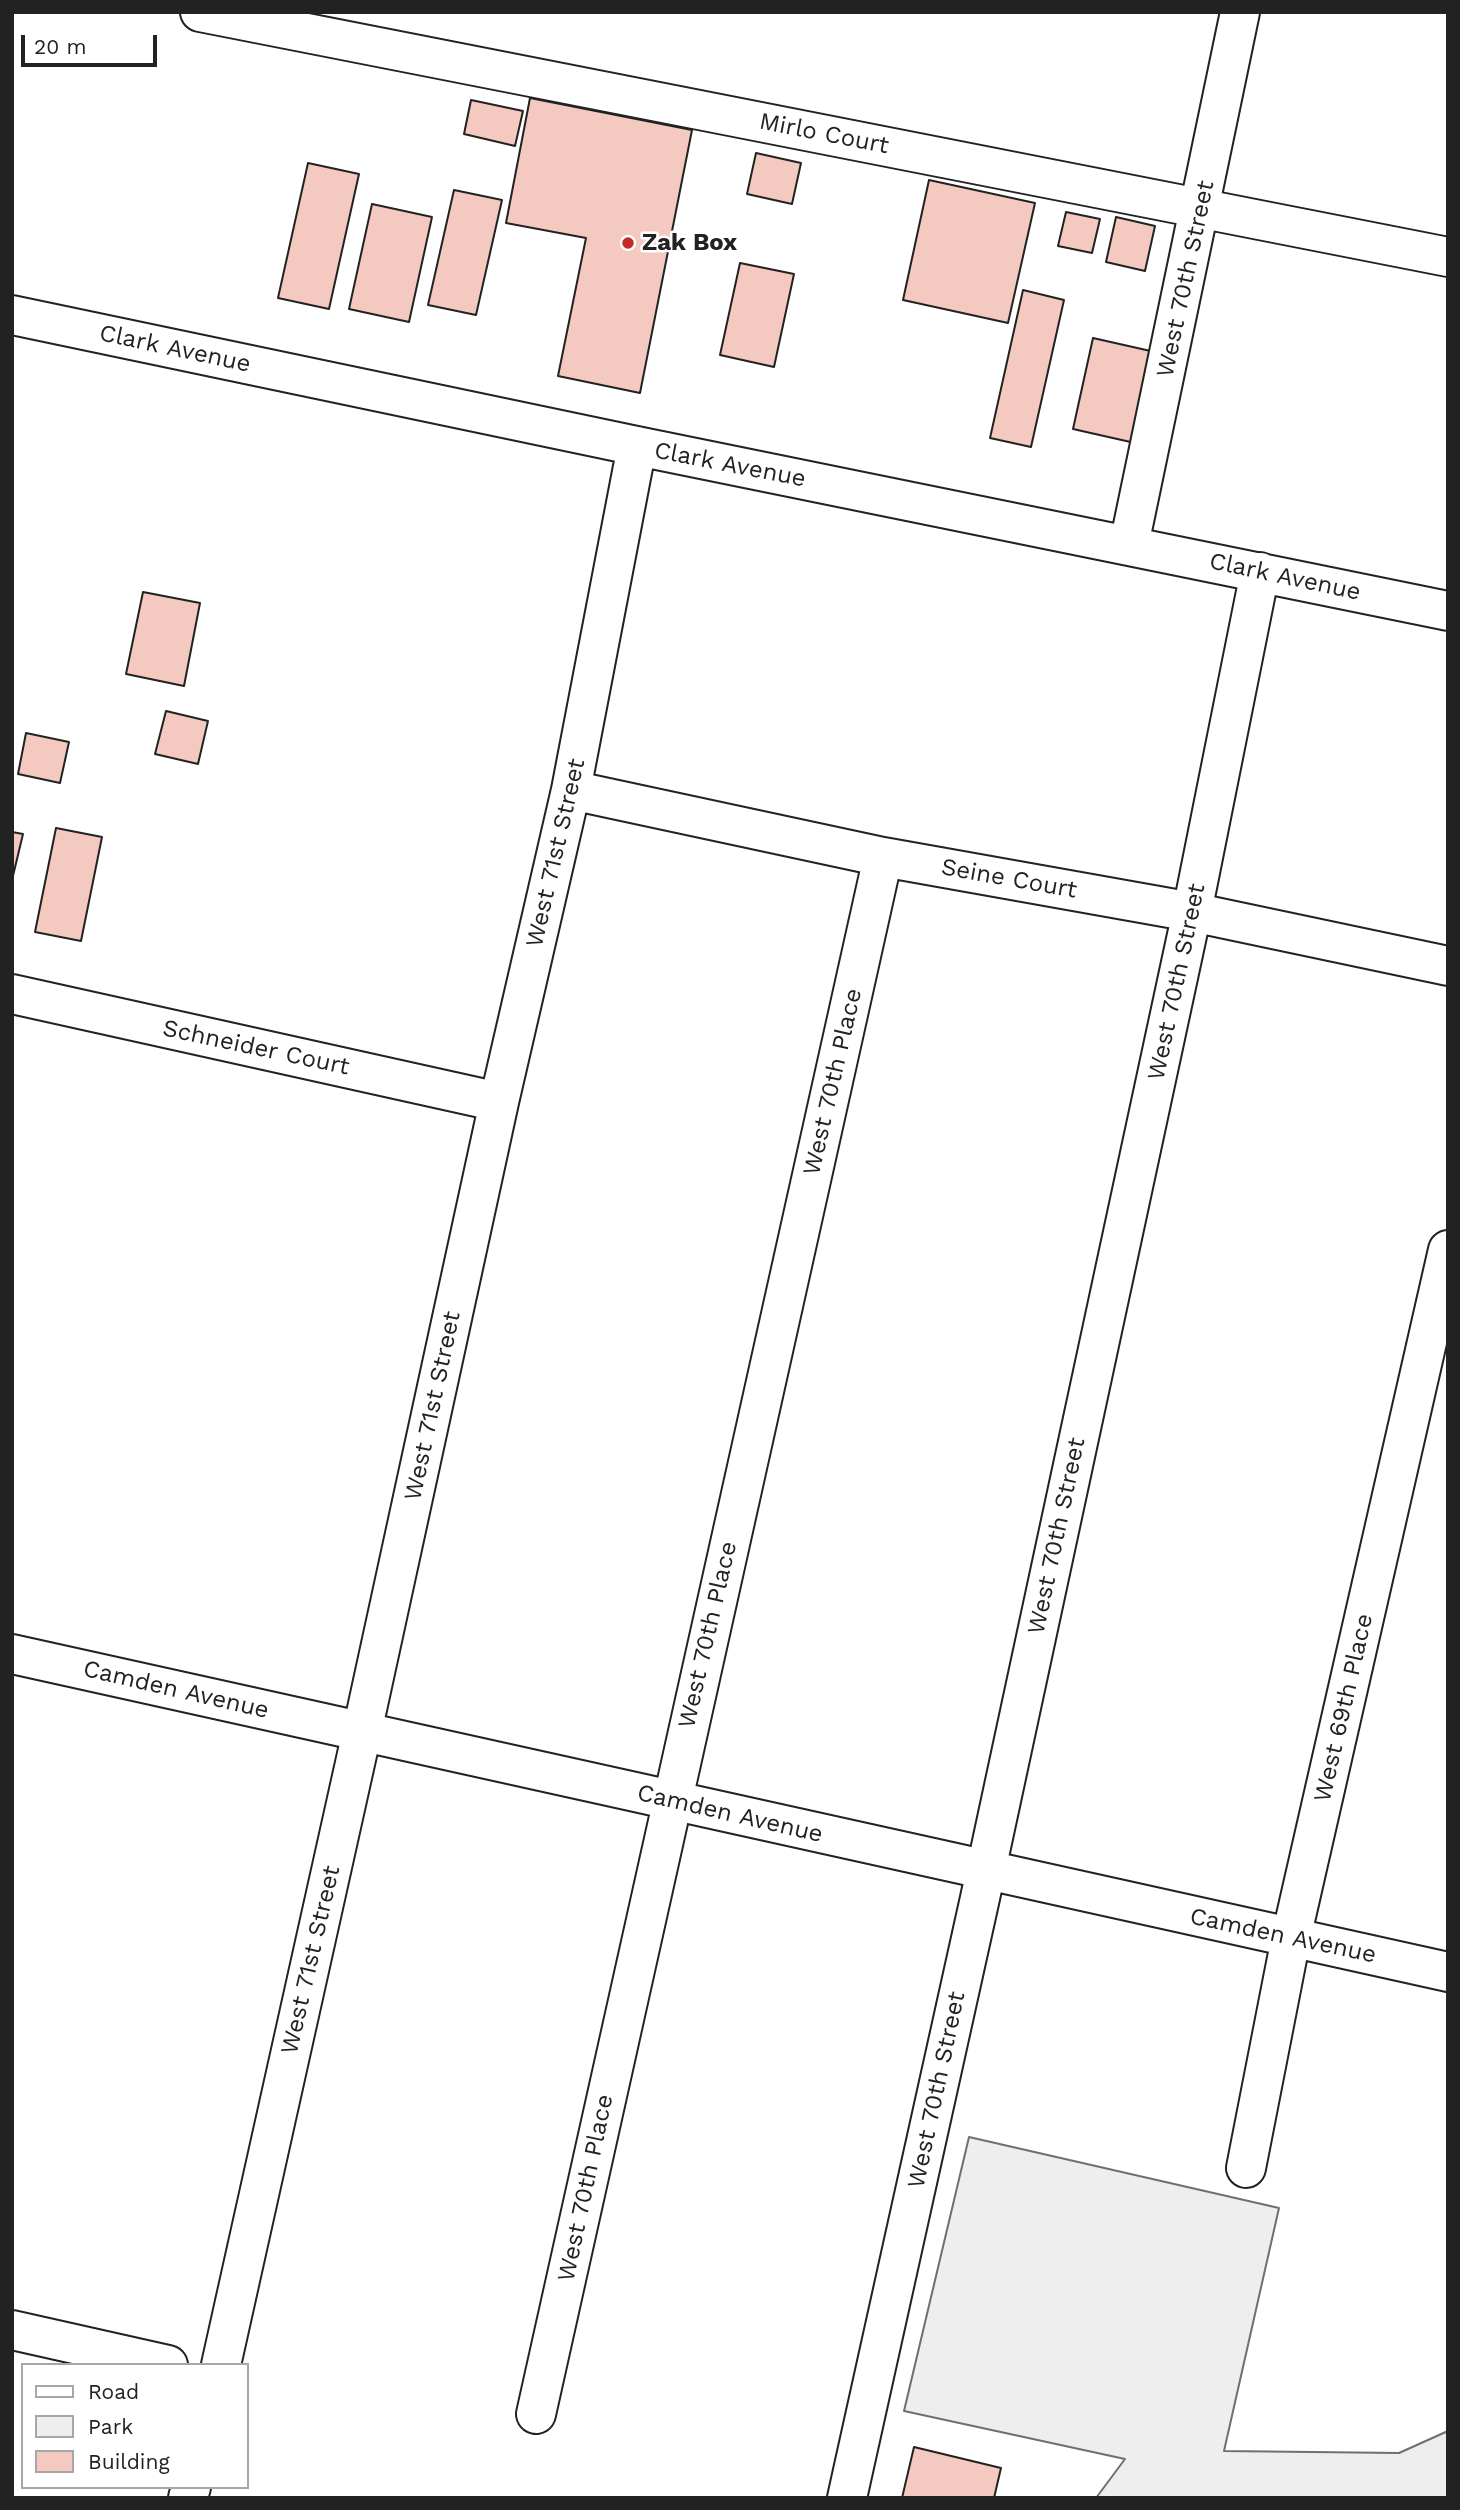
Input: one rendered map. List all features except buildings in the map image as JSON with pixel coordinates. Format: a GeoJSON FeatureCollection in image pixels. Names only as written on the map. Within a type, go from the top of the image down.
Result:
{"type":"FeatureCollection","features":[{"type":"Feature","properties":{"kind":"street","name":"Mirlo Court"},"geometry":{"type":"LineString","coordinates":[[200,12],[1448,257]]}},
{"type":"Feature","properties":{"kind":"street","name":"West 70th Street"},"geometry":{"type":"LineString","coordinates":[[1129,545],[1240,12]]}},
{"type":"Feature","properties":{"kind":"street","name":"Clark Avenue"},"geometry":{"type":"LineString","coordinates":[[12,315],[637,446],[1448,611]]}},
{"type":"Feature","properties":{"kind":"street","name":"West 71st Street"},"geometry":{"type":"LineString","coordinates":[[221,2363],[499,1102],[571,790],[637,446]]}},
{"type":"Feature","properties":{"kind":"street","name":"West 70th Street"},"geometry":{"type":"LineString","coordinates":[[847,2498],[986,1870],[1192,912],[1260,572]]}},
{"type":"Feature","properties":{"kind":"street","name":"Seine Court"},"geometry":{"type":"LineString","coordinates":[[571,790],[883,857],[1192,912],[1448,966]]}},
{"type":"Feature","properties":{"kind":"street","name":"West 70th Place"},"geometry":{"type":"LineString","coordinates":[[536,2414],[883,857]]}},
{"type":"Feature","properties":{"kind":"street","name":"Schneider Court"},"geometry":{"type":"LineString","coordinates":[[12,994],[499,1102]]}},
{"type":"Feature","properties":{"kind":"street","name":"West 69th Place"},"geometry":{"type":"LineString","coordinates":[[1246,2168],[1291,1938],[1448,1250]]}},
{"type":"Feature","properties":{"kind":"street","name":"Camden Avenue"},"geometry":{"type":"LineString","coordinates":[[12,1654],[1448,1972]]}},
{"type":"Feature","properties":{"kind":"street"},"geometry":{"type":"LineString","coordinates":[[12,2330],[160,2363]]}},
{"type":"Feature","properties":{"kind":"green space"},"geometry":{"type":"Polygon","coordinates":[[[969,2137],[1279,2208],[1224,2451],[1399,2453],[1448,2431],[1448,2498],[1096,2498],[1125,2459],[904,2411],[969,2137]]]}},
{"type":"Feature","properties":{"kind":"place","name":"Zak Box"},"geometry":{"type":"Point","coordinates":[628,243]}}]}
